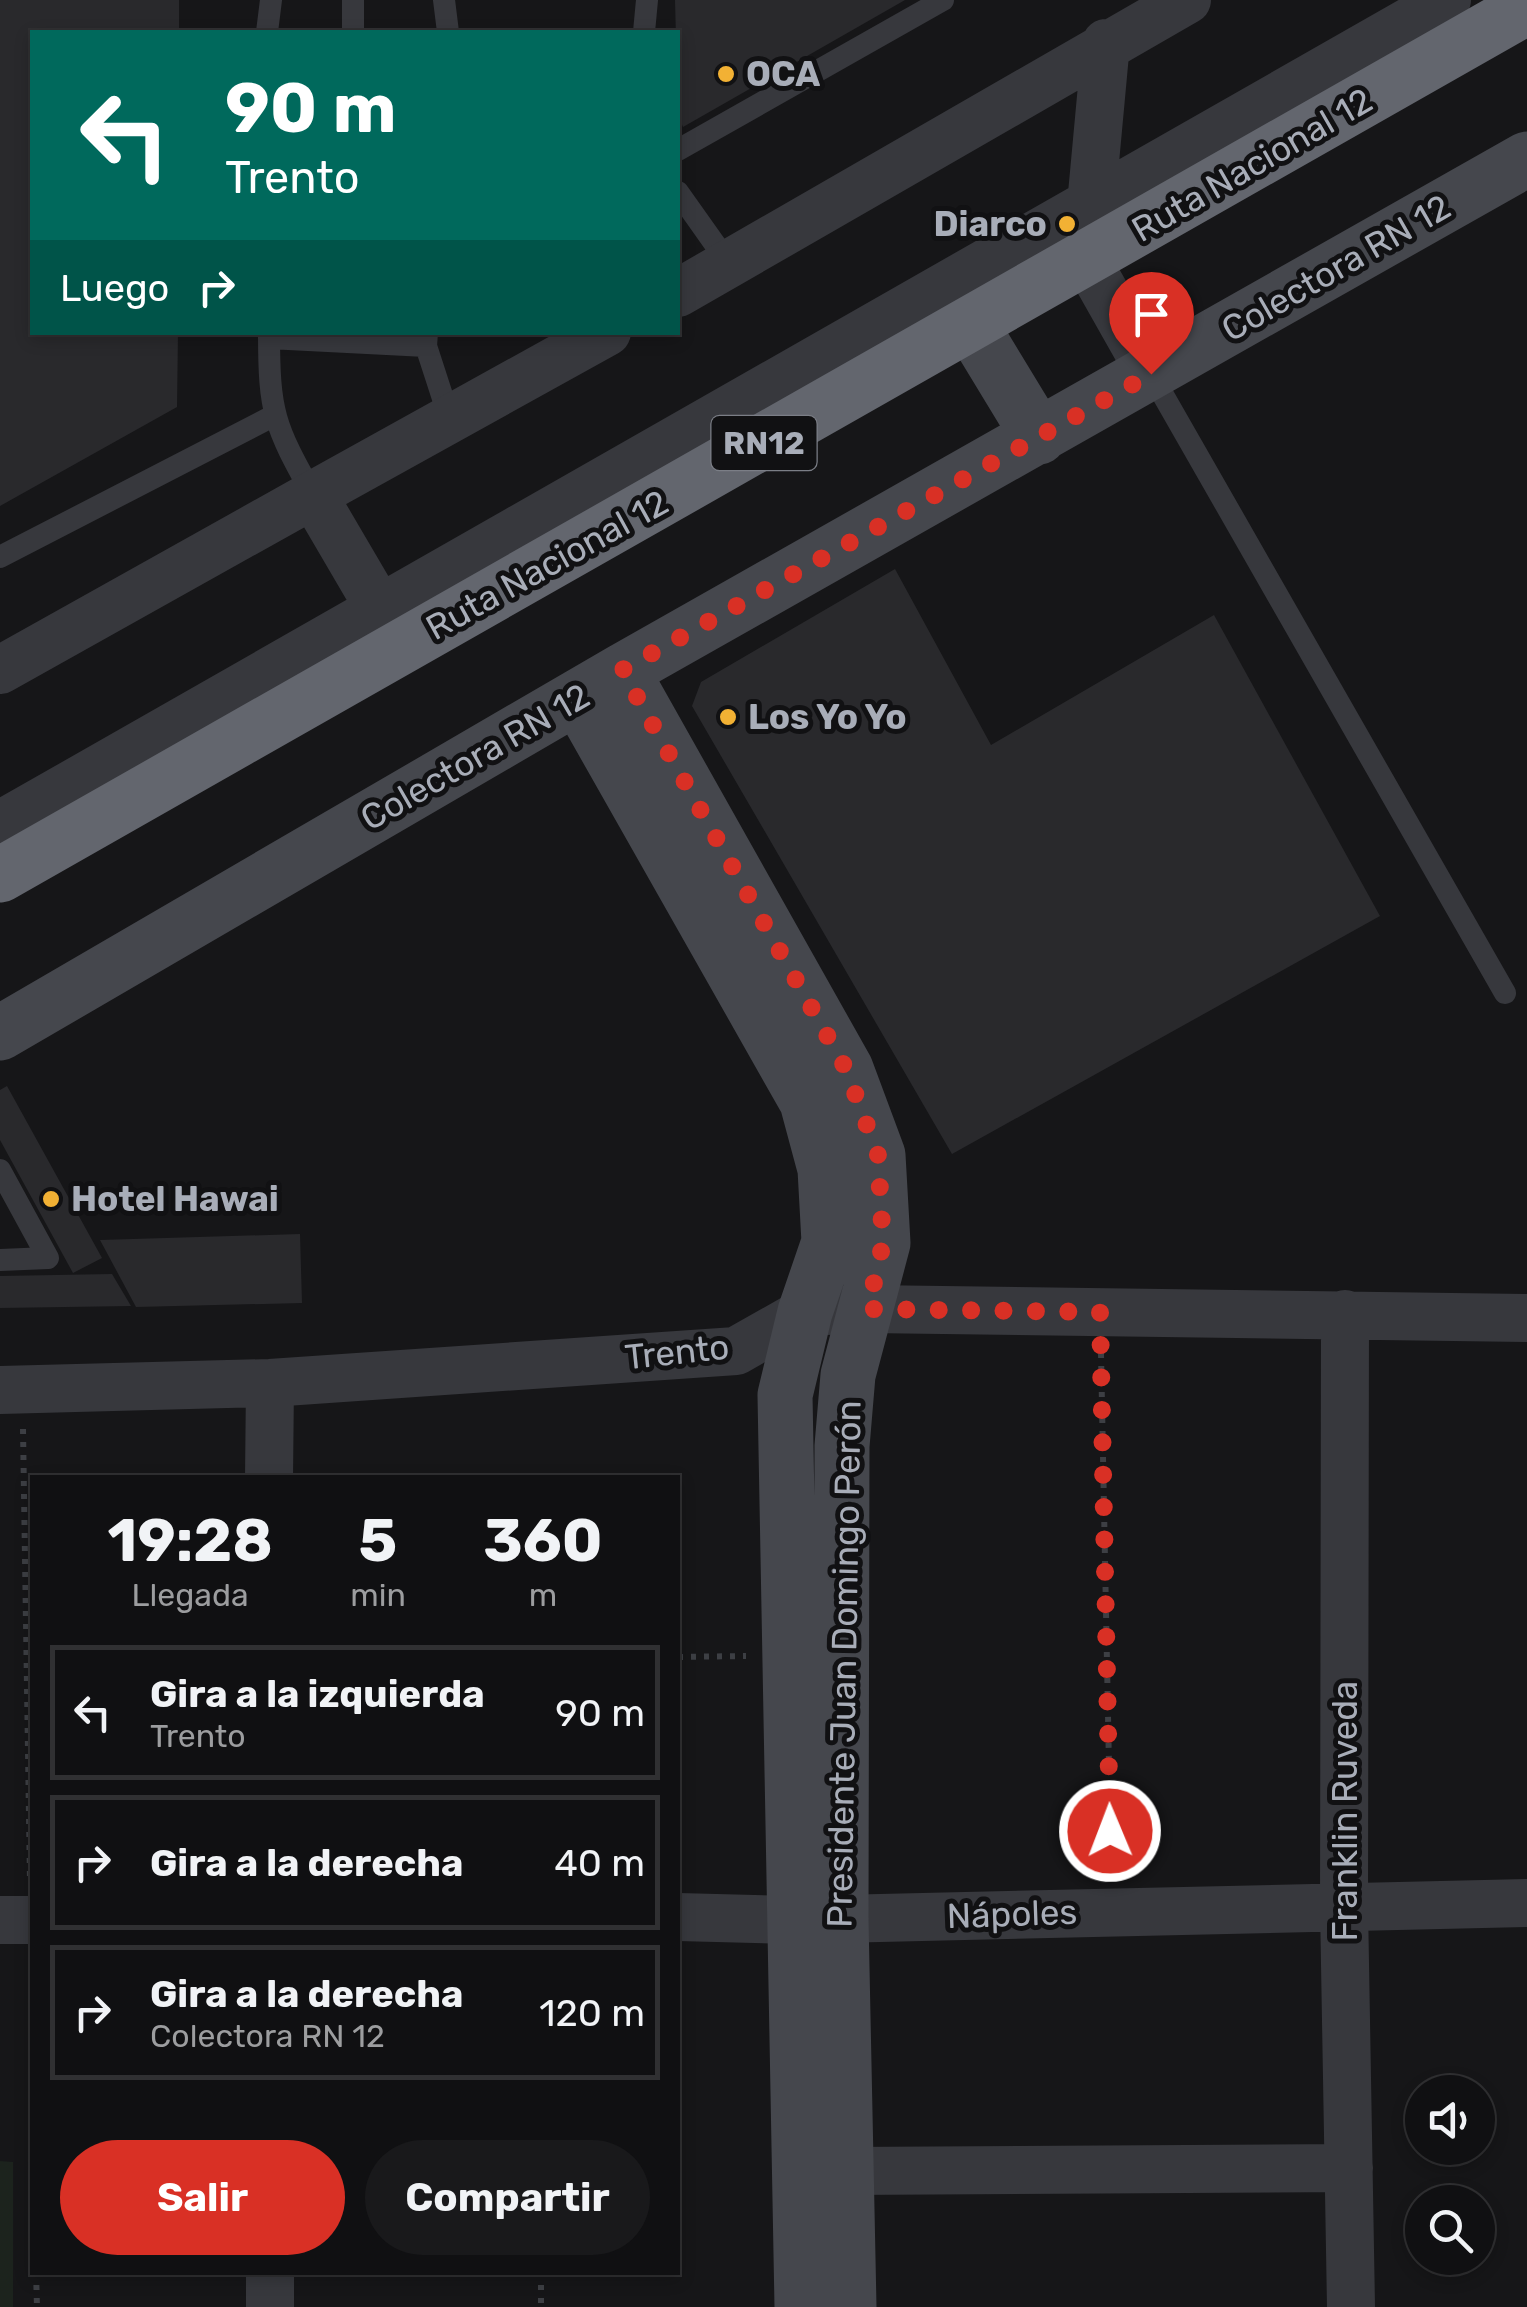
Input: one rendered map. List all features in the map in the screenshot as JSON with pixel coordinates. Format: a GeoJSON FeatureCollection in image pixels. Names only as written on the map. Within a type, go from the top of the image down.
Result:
{"type":"FeatureCollection","features":[{"type":"Feature","properties":{"kind":"highway","name":"Ruta Nacional 12"},"geometry":{"type":"LineString","coordinates":[[0,876],[1527,7]]}},
{"type":"Feature","properties":{"kind":"main road","name":"Colectora RN 12"},"geometry":{"type":"LineString","coordinates":[[0,1032],[600,684],[1527,159]]}},
{"type":"Feature","properties":{"kind":"main road"},"geometry":{"type":"LineString","coordinates":[[971,325],[1038,437]]}},
{"type":"Feature","properties":{"kind":"main road","name":"Presidente Juan Domingo Perón"},"geometry":{"type":"LineString","coordinates":[[600,684],[846,1069],[878,1155],[883,1243],[848,1374],[842,1446],[802,2307]]}},
{"type":"Feature","properties":{"kind":"main road","name":"Presidente Juan Domingo Perón"},"geometry":{"type":"LineString","coordinates":[[600,684],[807,1102],[825,1169],[829,1242],[805,1312],[785,1395],[791,1655],[847,2171],[849,2307]]}},
{"type":"Feature","properties":{"kind":"street"},"geometry":{"type":"LineString","coordinates":[[680,292],[1186,0]]}},
{"type":"Feature","properties":{"kind":"street"},"geometry":{"type":"LineString","coordinates":[[0,824],[1447,0]]}},
{"type":"Feature","properties":{"kind":"street"},"geometry":{"type":"LineString","coordinates":[[1106,43],[1086,259],[1151,374]]}},
{"type":"Feature","properties":{"kind":"street"},"geometry":{"type":"LineString","coordinates":[[0,670],[602,335]]}},
{"type":"Feature","properties":{"kind":"street","name":"Ruta Nacional 12"},"geometry":{"type":"LineString","coordinates":[[313,495],[402,646]]}},
{"type":"Feature","properties":{"kind":"street","name":"Trento"},"geometry":{"type":"LineString","coordinates":[[11,1390],[270,1383],[736,1351],[805,1312],[868,1309],[1527,1318]]}},
{"type":"Feature","properties":{"kind":"street","name":"Franklin Ruveda"},"geometry":{"type":"LineString","coordinates":[[1345,1314],[1344,1906],[1351,2307]]}},
{"type":"Feature","properties":{"kind":"street"},"geometry":{"type":"LineString","coordinates":[[269,1475],[270,1383]]}},
{"type":"Feature","properties":{"kind":"street","name":"Nápoles"},"geometry":{"type":"LineString","coordinates":[[680,1918],[818,1919],[1527,1903]]}},
{"type":"Feature","properties":{"kind":"street"},"geometry":{"type":"LineString","coordinates":[[847,2171],[1350,2168]]}},
{"type":"Feature","properties":{"kind":"street"},"geometry":{"type":"LineString","coordinates":[[270,2275],[270,2307]]}},
{"type":"Feature","properties":{"kind":"lane"},"geometry":{"type":"LineString","coordinates":[[267,30],[271,0]]}},
{"type":"Feature","properties":{"kind":"lane"},"geometry":{"type":"LineString","coordinates":[[352,0],[353,30]]}},
{"type":"Feature","properties":{"kind":"lane"},"geometry":{"type":"LineString","coordinates":[[444,0],[448,30]]}},
{"type":"Feature","properties":{"kind":"lane"},"geometry":{"type":"LineString","coordinates":[[644,30],[647,0]]}},
{"type":"Feature","properties":{"kind":"lane"},"geometry":{"type":"LineString","coordinates":[[680,149],[943,0]]}},
{"type":"Feature","properties":{"kind":"lane"},"geometry":{"type":"LineString","coordinates":[[680,195],[729,264]]}},
{"type":"Feature","properties":{"kind":"lane"},"geometry":{"type":"LineString","coordinates":[[313,495],[273,416],[269,335],[426,339],[450,420]]}},
{"type":"Feature","properties":{"kind":"lane"},"geometry":{"type":"LineString","coordinates":[[1151,374],[1505,994]]}},
{"type":"Feature","properties":{"kind":"lane"},"geometry":{"type":"LineString","coordinates":[[0,557],[273,416]]}},
{"type":"Feature","properties":{"kind":"lane"},"geometry":{"type":"LineString","coordinates":[[0,1170],[48,1258],[0,1260]]}},
{"type":"Feature","properties":{"kind":"path"},"geometry":{"type":"LineString","coordinates":[[1100,1312],[1112,1911]]}},
{"type":"Feature","properties":{"kind":"path"},"geometry":{"type":"LineString","coordinates":[[11,1390],[21,1920],[30,2000]]}},
{"type":"Feature","properties":{"kind":"path"},"geometry":{"type":"LineString","coordinates":[[680,1657],[791,1655]]}},
{"type":"Feature","properties":{"kind":"path"},"geometry":{"type":"LineString","coordinates":[[36,2275],[37,2307]]}},
{"type":"Feature","properties":{"kind":"path"},"geometry":{"type":"LineString","coordinates":[[540,2275],[541,2307]]}},
{"type":"Feature","properties":{"kind":"shaded area"},"geometry":{"type":"Polygon","coordinates":[[[0,2161],[13,2162],[13,2307],[0,2307],[0,2161]]]}},
{"type":"Feature","properties":{"kind":"building"},"geometry":{"type":"Polygon","coordinates":[[[0,0],[179,0],[179,30],[30,30],[30,335],[178,335],[177,407],[0,506],[0,0]]]}},
{"type":"Feature","properties":{"kind":"building","name":"OCA"},"geometry":{"type":"Polygon","coordinates":[[[675,0],[905,0],[683,127],[680,30],[676,30],[675,0]]]}},
{"type":"Feature","properties":{"kind":"building"},"geometry":{"type":"Polygon","coordinates":[[[895,569],[991,745],[1214,615],[1380,916],[952,1154],[692,706],[701,682],[895,569]]]}},
{"type":"Feature","properties":{"kind":"building","name":"Hotel Hawai"},"geometry":{"type":"Polygon","coordinates":[[[7,1086],[102,1258],[73,1273],[0,1140],[0,1090],[7,1086]]]}},
{"type":"Feature","properties":{"kind":"building"},"geometry":{"type":"Polygon","coordinates":[[[300,1234],[302,1303],[136,1307],[100,1240],[300,1234]]]}},
{"type":"Feature","properties":{"kind":"building","name":"Hotel Hawai"},"geometry":{"type":"Polygon","coordinates":[[[112,1274],[131,1306],[0,1308],[0,1276],[112,1274]]]}},
{"type":"Feature","properties":{"kind":"place","name":"OCA"},"geometry":{"type":"Point","coordinates":[726,74]}},
{"type":"Feature","properties":{"kind":"place","name":"Diarco"},"geometry":{"type":"Point","coordinates":[1067,224]}},
{"type":"Feature","properties":{"kind":"place","name":"Los Yo Yo"},"geometry":{"type":"Point","coordinates":[728,717]}},
{"type":"Feature","properties":{"kind":"place","name":"Hotel Hawai"},"geometry":{"type":"Point","coordinates":[51,1199]}},
{"type":"Feature","properties":{"kind":"route"},"geometry":{"type":"LineString","coordinates":[[1110,1831],[1100,1312],[868,1309],[883,1243],[878,1155],[846,1069],[622,670],[1151,374]]}}]}
